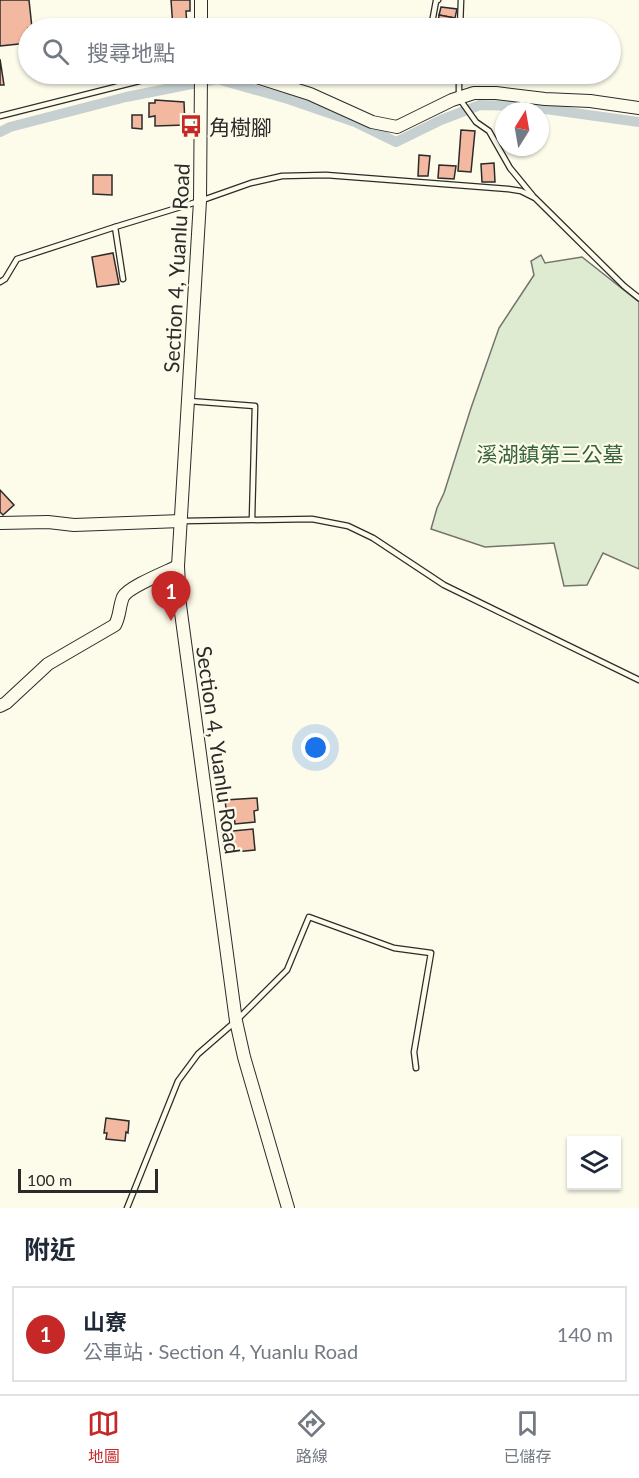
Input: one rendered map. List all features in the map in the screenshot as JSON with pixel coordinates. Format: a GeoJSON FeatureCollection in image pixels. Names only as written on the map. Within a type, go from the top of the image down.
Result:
{"type":"FeatureCollection","features":[{"type":"Feature","properties":{"kind":"main road"},"geometry":{"type":"LineString","coordinates":[[201,0],[201,18]]}},
{"type":"Feature","properties":{"kind":"main road","name":"Section 4, Yuanlu Road"},"geometry":{"type":"LineString","coordinates":[[201,84],[200,201],[178,566],[180,605],[236,1021],[244,1057],[288,1208]]}},
{"type":"Feature","properties":{"kind":"main road"},"geometry":{"type":"LineString","coordinates":[[278,84],[310,94],[372,122],[397,127],[452,100],[474,93],[590,101],[639,108]]}},
{"type":"Feature","properties":{"kind":"main road"},"geometry":{"type":"LineString","coordinates":[[0,523],[48,522],[74,525],[181,521]]}},
{"type":"Feature","properties":{"kind":"main road"},"geometry":{"type":"LineString","coordinates":[[0,705],[6,703],[48,664],[115,625],[124,596],[131,589],[178,566]]}},
{"type":"Feature","properties":{"kind":"lane"},"geometry":{"type":"LineString","coordinates":[[433,18],[438,0]]}},
{"type":"Feature","properties":{"kind":"lane"},"geometry":{"type":"LineString","coordinates":[[460,18],[461,0]]}},
{"type":"Feature","properties":{"kind":"lane"},"geometry":{"type":"LineString","coordinates":[[0,116],[127,84]]}},
{"type":"Feature","properties":{"kind":"lane"},"geometry":{"type":"LineString","coordinates":[[459,84],[459,98],[476,122],[489,131],[510,168],[535,198],[639,298]]}},
{"type":"Feature","properties":{"kind":"lane"},"geometry":{"type":"LineString","coordinates":[[0,282],[5,279],[17,259],[251,183],[282,176],[326,175],[507,189],[521,191],[535,198]]}},
{"type":"Feature","properties":{"kind":"lane"},"geometry":{"type":"LineString","coordinates":[[115,227],[123,279]]}},
{"type":"Feature","properties":{"kind":"lane"},"geometry":{"type":"LineString","coordinates":[[189,401],[255,406],[252,519]]}},
{"type":"Feature","properties":{"kind":"lane"},"geometry":{"type":"LineString","coordinates":[[181,521],[312,519],[348,526],[373,538],[444,585],[639,680]]}},
{"type":"Feature","properties":{"kind":"lane"},"geometry":{"type":"LineString","coordinates":[[127,1208],[178,1081],[198,1054],[236,1021],[287,970],[309,917],[394,948],[431,952],[414,1052],[416,1068]]}},
{"type":"Feature","properties":{"kind":"green space","name":"溪湖鎮第三公墓"},"geometry":{"type":"Polygon","coordinates":[[[541,255],[545,263],[582,257],[639,302],[639,569],[603,553],[587,585],[564,586],[554,543],[485,547],[431,529],[499,328],[534,275],[531,261],[541,255]]]}},
{"type":"Feature","properties":{"kind":"building"},"geometry":{"type":"Polygon","coordinates":[[[0,0],[29,0],[31,18],[18,18],[18,44],[0,46],[0,0]]]}},
{"type":"Feature","properties":{"kind":"building"},"geometry":{"type":"Polygon","coordinates":[[[171,0],[190,0],[190,11],[186,11],[186,18],[172,18],[171,0]]]}},
{"type":"Feature","properties":{"kind":"building"},"geometry":{"type":"Polygon","coordinates":[[[441,7],[457,9],[455,18],[439,15],[441,7]]]}},
{"type":"Feature","properties":{"kind":"building"},"geometry":{"type":"Polygon","coordinates":[[[439,15],[455,18],[439,18],[439,15]]]}},
{"type":"Feature","properties":{"kind":"building"},"geometry":{"type":"Polygon","coordinates":[[[0,59],[4,85],[0,85],[0,59]]]}},
{"type":"Feature","properties":{"kind":"building"},"geometry":{"type":"Polygon","coordinates":[[[155,100],[184,102],[185,125],[155,126],[155,116],[149,117],[149,103],[155,103],[155,100]]]}},
{"type":"Feature","properties":{"kind":"building"},"geometry":{"type":"Polygon","coordinates":[[[132,115],[142,115],[142,129],[132,128],[132,115]]]}},
{"type":"Feature","properties":{"kind":"building"},"geometry":{"type":"Polygon","coordinates":[[[461,130],[475,131],[471,172],[458,171],[461,130]]]}},
{"type":"Feature","properties":{"kind":"building"},"geometry":{"type":"Polygon","coordinates":[[[419,155],[430,156],[428,176],[418,176],[419,155]]]}},
{"type":"Feature","properties":{"kind":"building"},"geometry":{"type":"Polygon","coordinates":[[[494,163],[495,182],[482,182],[481,164],[494,163]]]}},
{"type":"Feature","properties":{"kind":"building"},"geometry":{"type":"Polygon","coordinates":[[[439,165],[456,166],[454,179],[438,178],[439,165]]]}},
{"type":"Feature","properties":{"kind":"building"},"geometry":{"type":"Polygon","coordinates":[[[93,175],[112,175],[112,195],[93,194],[93,175]]]}},
{"type":"Feature","properties":{"kind":"building"},"geometry":{"type":"Polygon","coordinates":[[[113,253],[119,284],[97,287],[92,257],[113,253]]]}},
{"type":"Feature","properties":{"kind":"building"},"geometry":{"type":"Polygon","coordinates":[[[0,490],[14,505],[3,515],[0,512],[0,490]]]}},
{"type":"Feature","properties":{"kind":"building"},"geometry":{"type":"Polygon","coordinates":[[[257,798],[258,810],[254,811],[255,822],[235,824],[234,816],[227,817],[225,800],[257,798]]]}},
{"type":"Feature","properties":{"kind":"building"},"geometry":{"type":"Polygon","coordinates":[[[253,829],[255,850],[224,853],[222,832],[253,829]]]}},
{"type":"Feature","properties":{"kind":"building"},"geometry":{"type":"Polygon","coordinates":[[[106,1118],[129,1121],[125,1141],[106,1139],[107,1133],[104,1133],[106,1118]]]}},
{"type":"Feature","properties":{"kind":"waterway"},"geometry":{"type":"LineString","coordinates":[[0,132],[10,127],[126,97],[192,84]]}},
{"type":"Feature","properties":{"kind":"waterway"},"geometry":{"type":"LineString","coordinates":[[235,84],[355,122],[396,142],[441,120],[480,105],[524,106],[639,122]]}},
{"type":"Feature","properties":{"kind":"place","name":"角樹腳"},"geometry":{"type":"Point","coordinates":[191,126]}},
{"type":"Feature","properties":{"kind":"place","name":"山寮"},"geometry":{"type":"Point","coordinates":[171,621]}}]}
